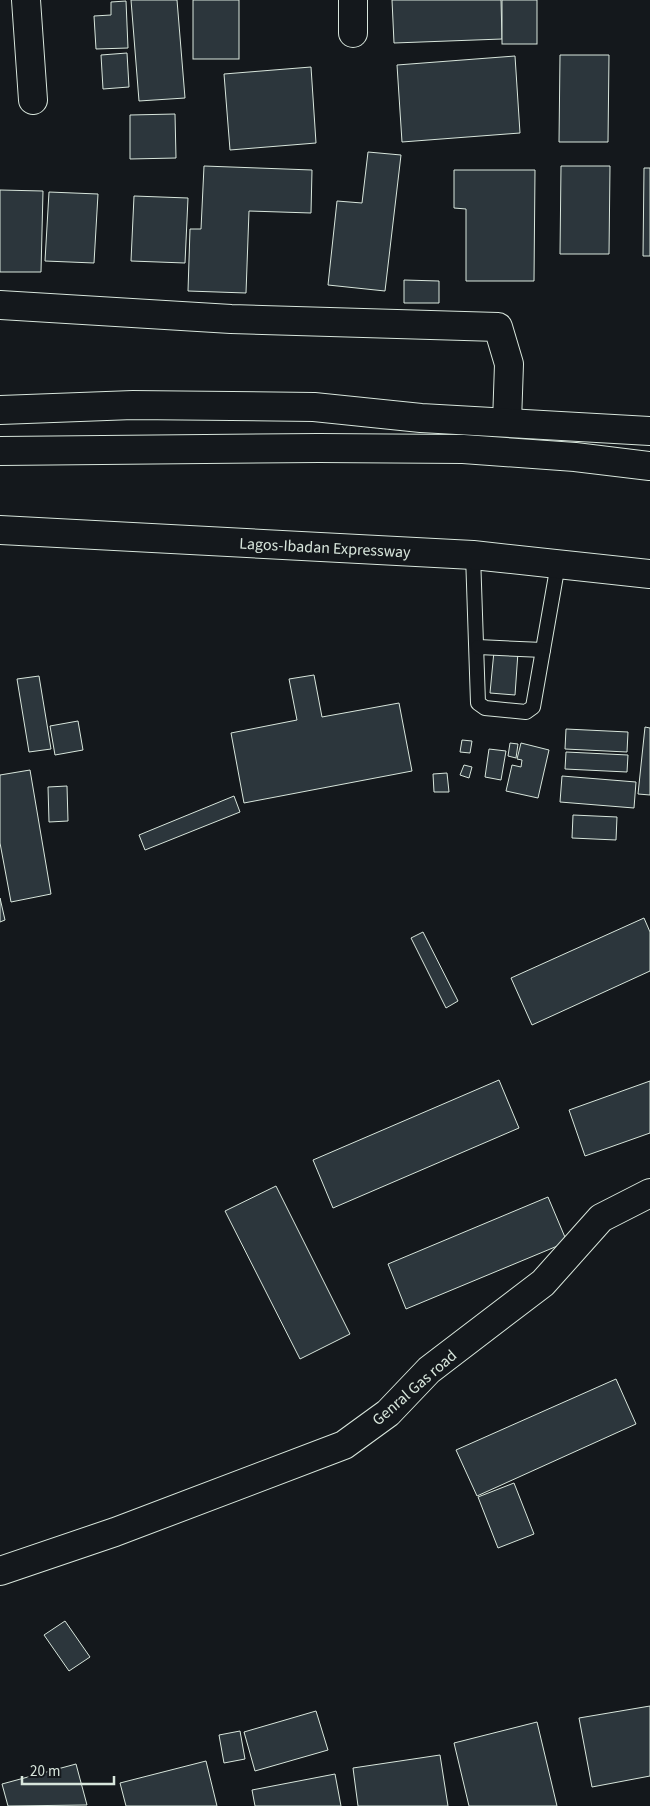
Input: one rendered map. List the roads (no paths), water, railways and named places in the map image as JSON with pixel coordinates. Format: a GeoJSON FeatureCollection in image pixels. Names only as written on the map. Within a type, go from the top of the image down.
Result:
{"type":"FeatureCollection","features":[{"type":"Feature","properties":{"kind":"main road"},"geometry":{"type":"LineString","coordinates":[[26,0],[33,100]]}},
{"type":"Feature","properties":{"kind":"main road"},"geometry":{"type":"LineString","coordinates":[[353,0],[353,33]]}},
{"type":"Feature","properties":{"kind":"main road"},"geometry":{"type":"LineString","coordinates":[[0,306],[231,319],[498,327],[509,364],[506,422]]}},
{"type":"Feature","properties":{"kind":"main road"},"geometry":{"type":"LineString","coordinates":[[0,410],[133,405],[314,407],[421,418],[650,431]]}},
{"type":"Feature","properties":{"kind":"main road"},"geometry":{"type":"LineString","coordinates":[[0,450],[463,449],[575,457],[650,466]]}},
{"type":"Feature","properties":{"kind":"main road","name":"Lagos-Ibadan Expressway"},"geometry":{"type":"LineString","coordinates":[[0,530],[473,555],[650,574]]}},
{"type":"Feature","properties":{"kind":"main road","name":"Genral Gas road"},"geometry":{"type":"LineString","coordinates":[[0,1572],[115,1532],[344,1445],[388,1413],[429,1370],[543,1283],[601,1218],[650,1193]]}},
{"type":"Feature","properties":{"kind":"lane"},"geometry":{"type":"LineString","coordinates":[[473,555],[478,647],[478,703],[485,708],[526,712],[533,707],[558,564]]}},
{"type":"Feature","properties":{"kind":"lane"},"geometry":{"type":"LineString","coordinates":[[478,647],[543,650]]}}]}
